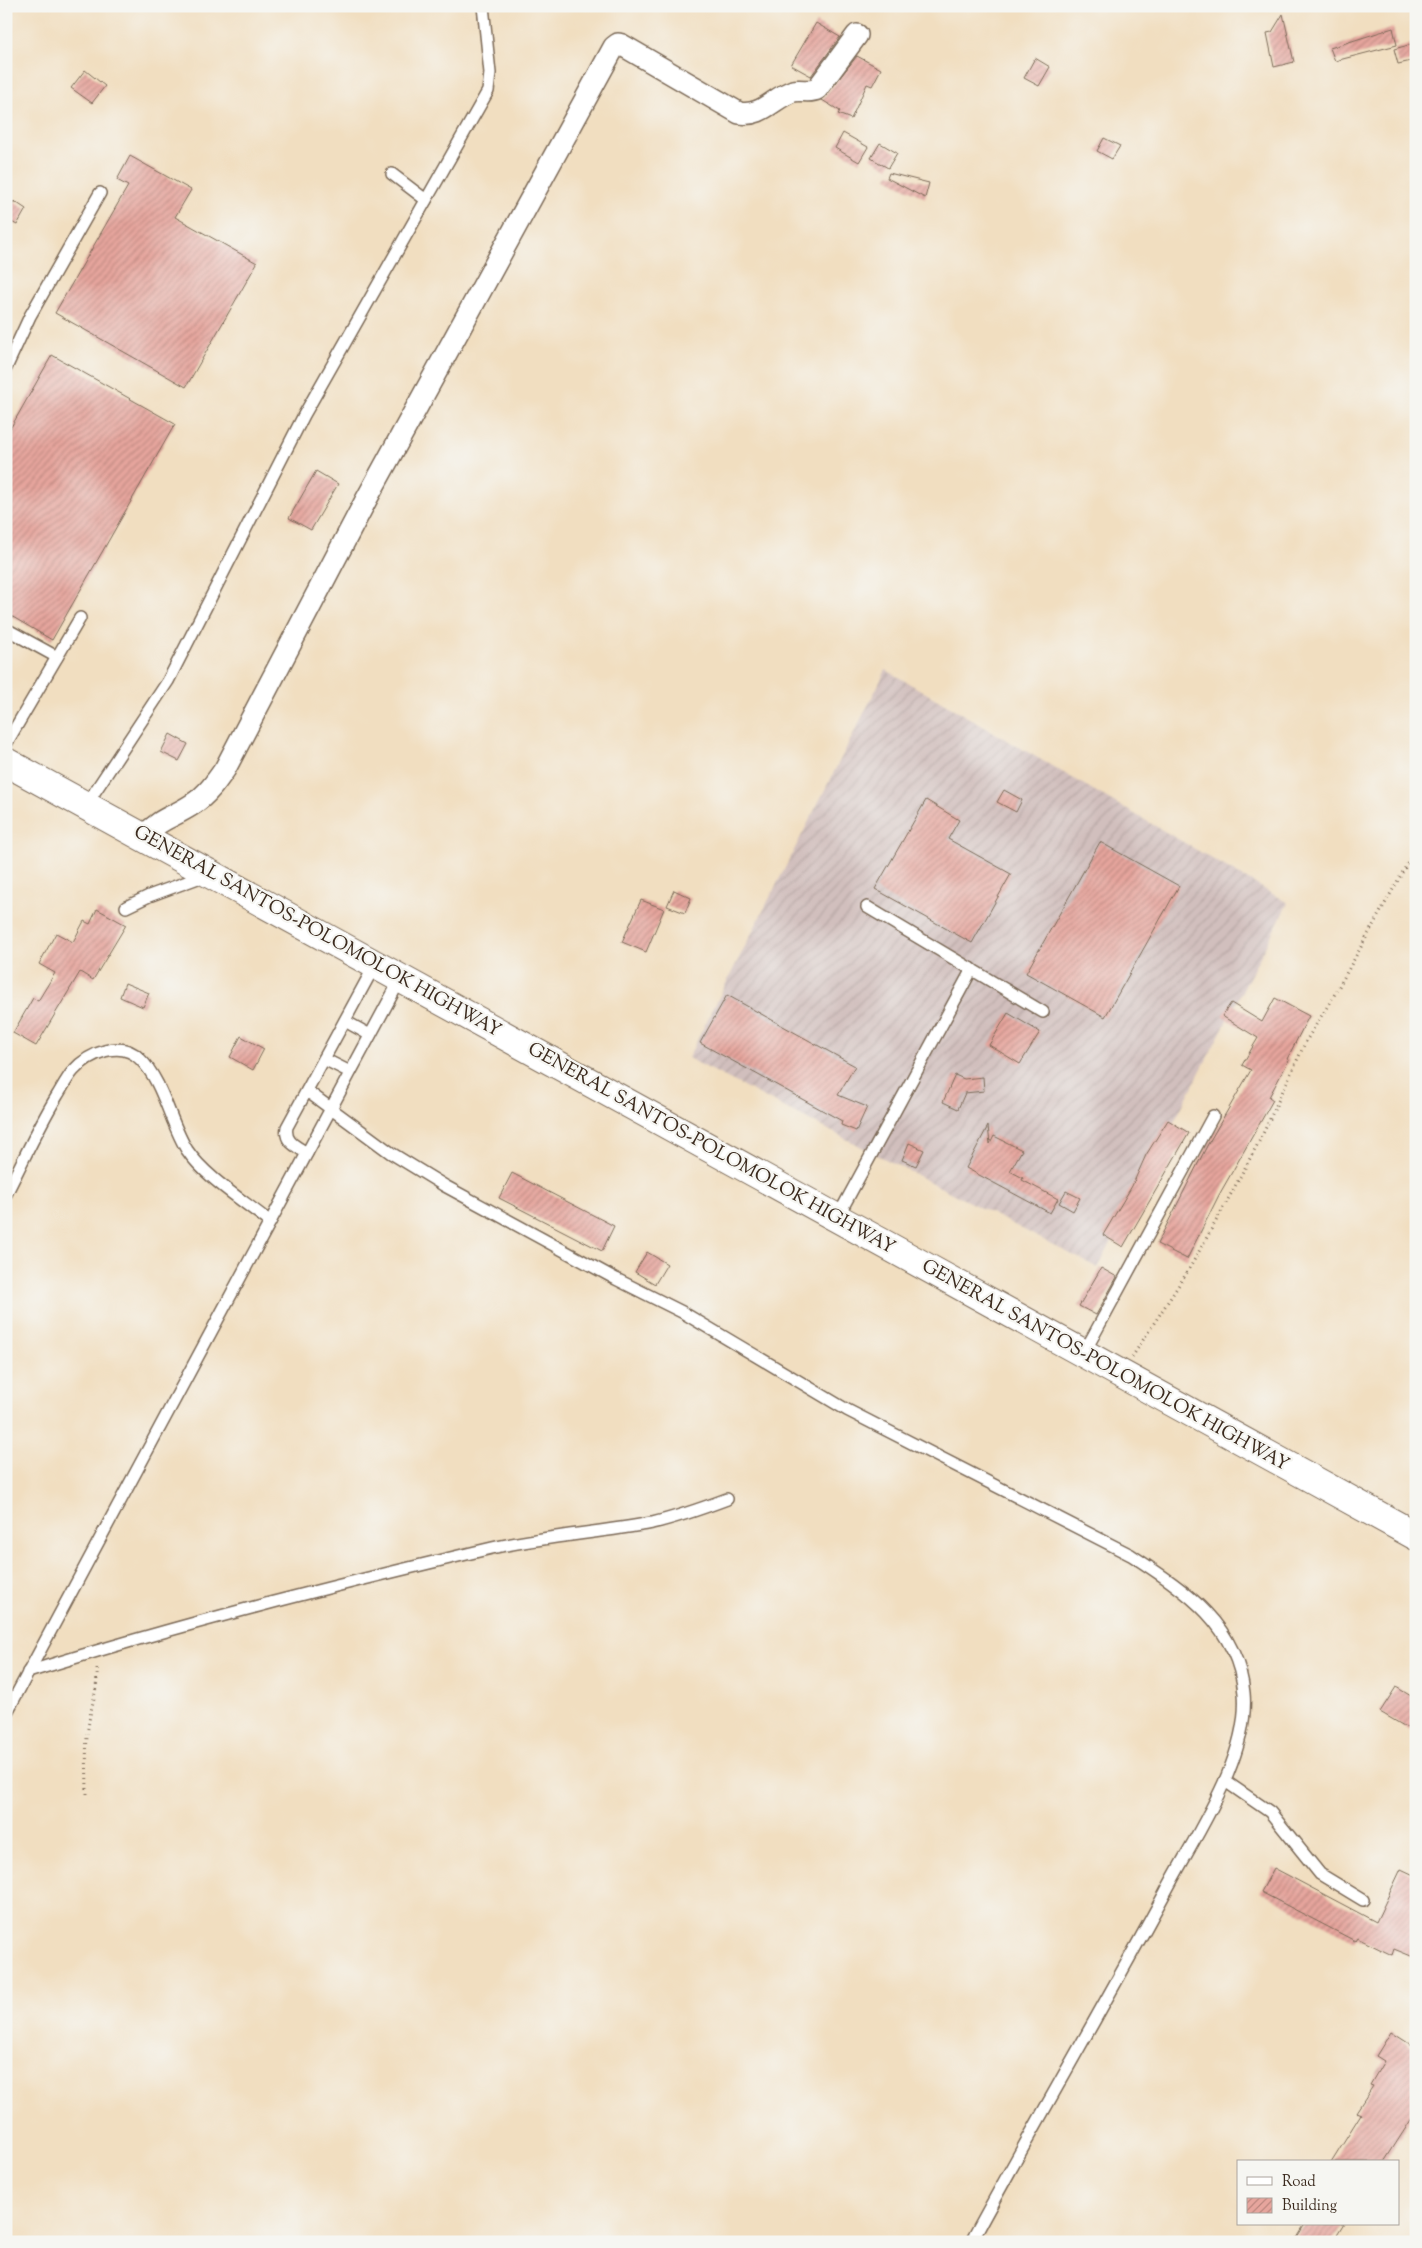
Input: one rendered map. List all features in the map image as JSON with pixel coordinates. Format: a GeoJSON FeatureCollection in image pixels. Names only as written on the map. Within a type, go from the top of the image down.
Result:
{"type":"FeatureCollection","features":[{"type":"Feature","properties":{"kind":"highway","name":"GENERAL SANTOS-POLOMOLOK HIGHWAY"},"geometry":{"type":"LineString","coordinates":[[6,762],[376,963],[1416,1536]]}},
{"type":"Feature","properties":{"kind":"street"},"geometry":{"type":"LineString","coordinates":[[144,837],[160,820],[192,805],[203,796],[225,769],[371,492],[614,47],[618,44],[622,46],[739,113],[749,115],[762,110],[794,91],[817,89],[858,35]]}},
{"type":"Feature","properties":{"kind":"lane"},"geometry":{"type":"LineString","coordinates":[[86,805],[168,681],[304,415],[488,91],[490,73],[483,6]]}},
{"type":"Feature","properties":{"kind":"lane"},"geometry":{"type":"LineString","coordinates":[[392,174],[426,200]]}},
{"type":"Feature","properties":{"kind":"lane"},"geometry":{"type":"LineString","coordinates":[[6,368],[30,316],[100,193]]}},
{"type":"Feature","properties":{"kind":"lane"},"geometry":{"type":"LineString","coordinates":[[6,744],[80,618]]}},
{"type":"Feature","properties":{"kind":"lane"},"geometry":{"type":"LineString","coordinates":[[6,629],[57,657]]}},
{"type":"Feature","properties":{"kind":"lane"},"geometry":{"type":"LineString","coordinates":[[126,907],[149,896],[210,873]]}},
{"type":"Feature","properties":{"kind":"lane"},"geometry":{"type":"LineString","coordinates":[[867,907],[1043,1012]]}},
{"type":"Feature","properties":{"kind":"lane"},"geometry":{"type":"LineString","coordinates":[[307,1153],[289,1142],[286,1132],[376,963]]}},
{"type":"Feature","properties":{"kind":"lane"},"geometry":{"type":"LineString","coordinates":[[836,1218],[972,969]]}},
{"type":"Feature","properties":{"kind":"lane"},"geometry":{"type":"LineString","coordinates":[[6,1714],[401,977]]}},
{"type":"Feature","properties":{"kind":"lane"},"geometry":{"type":"LineString","coordinates":[[345,1021],[370,1035]]}},
{"type":"Feature","properties":{"kind":"lane"},"geometry":{"type":"LineString","coordinates":[[6,1194],[49,1109],[73,1071],[85,1060],[99,1052],[115,1049],[131,1052],[141,1059],[162,1096],[188,1150],[204,1169],[270,1222]]}},
{"type":"Feature","properties":{"kind":"lane"},"geometry":{"type":"LineString","coordinates":[[324,1059],[350,1072]]}},
{"type":"Feature","properties":{"kind":"lane"},"geometry":{"type":"LineString","coordinates":[[307,1091],[332,1107],[391,1153],[452,1190],[682,1312],[847,1410],[1131,1555],[1172,1582],[1214,1619],[1228,1639],[1244,1693],[1239,1737],[1225,1781],[1129,1961],[971,2242]]}},
{"type":"Feature","properties":{"kind":"lane"},"geometry":{"type":"LineString","coordinates":[[1084,1353],[1213,1116]]}},
{"type":"Feature","properties":{"kind":"lane"},"geometry":{"type":"LineString","coordinates":[[28,1672],[96,1650],[221,1615],[491,1548],[547,1537],[677,1517],[727,1499]]}},
{"type":"Feature","properties":{"kind":"lane"},"geometry":{"type":"LineString","coordinates":[[1225,1781],[1270,1812],[1320,1874],[1364,1900]]}},
{"type":"Feature","properties":{"kind":"path"},"geometry":{"type":"LineString","coordinates":[[1122,1374],[1198,1255],[1261,1138],[1306,1041],[1337,991],[1416,848]]}},
{"type":"Feature","properties":{"kind":"path"},"geometry":{"type":"LineString","coordinates":[[87,1794],[88,1725],[98,1686],[96,1650]]}},
{"type":"Feature","properties":{"kind":"shaded area"},"geometry":{"type":"Polygon","coordinates":[[[886,670],[1288,903],[1098,1268],[688,1058],[886,670]]]}},
{"type":"Feature","properties":{"kind":"building"},"geometry":{"type":"Polygon","coordinates":[[[1283,14],[1294,62],[1274,67],[1267,33],[1272,32],[1283,14]]]}},
{"type":"Feature","properties":{"kind":"building"},"geometry":{"type":"Polygon","coordinates":[[[816,23],[840,37],[811,76],[791,65],[816,23]]]}},
{"type":"Feature","properties":{"kind":"building"},"geometry":{"type":"Polygon","coordinates":[[[1393,28],[1397,45],[1335,61],[1330,48],[1393,28]]]}},
{"type":"Feature","properties":{"kind":"building"},"geometry":{"type":"Polygon","coordinates":[[[1416,43],[1416,60],[1398,64],[1394,49],[1416,43]]]}},
{"type":"Feature","properties":{"kind":"building"},"geometry":{"type":"Polygon","coordinates":[[[857,56],[881,69],[872,86],[867,84],[851,119],[838,114],[840,111],[822,100],[857,56]]]}},
{"type":"Feature","properties":{"kind":"building"},"geometry":{"type":"Polygon","coordinates":[[[1035,58],[1050,67],[1039,86],[1024,78],[1035,58]]]}},
{"type":"Feature","properties":{"kind":"building"},"geometry":{"type":"Polygon","coordinates":[[[85,70],[105,86],[92,103],[71,88],[85,70]]]}},
{"type":"Feature","properties":{"kind":"building"},"geometry":{"type":"Polygon","coordinates":[[[843,133],[868,147],[859,162],[835,148],[843,133]]]}},
{"type":"Feature","properties":{"kind":"building"},"geometry":{"type":"Polygon","coordinates":[[[1104,138],[1120,146],[1112,159],[1097,151],[1104,138]]]}},
{"type":"Feature","properties":{"kind":"building"},"geometry":{"type":"Polygon","coordinates":[[[880,143],[897,153],[888,168],[871,158],[880,143]]]}},
{"type":"Feature","properties":{"kind":"building"},"geometry":{"type":"Polygon","coordinates":[[[130,156],[191,190],[175,217],[257,263],[186,387],[55,313],[128,186],[117,180],[130,156]]]}},
{"type":"Feature","properties":{"kind":"building"},"geometry":{"type":"Polygon","coordinates":[[[889,173],[929,183],[925,198],[887,178],[889,173]]]}},
{"type":"Feature","properties":{"kind":"building"},"geometry":{"type":"Polygon","coordinates":[[[14,201],[26,209],[17,225],[6,219],[6,214],[14,201]]]}},
{"type":"Feature","properties":{"kind":"building"},"geometry":{"type":"Polygon","coordinates":[[[52,355],[175,424],[52,640],[6,613],[6,436],[52,355]]]}},
{"type":"Feature","properties":{"kind":"building"},"geometry":{"type":"Polygon","coordinates":[[[316,471],[338,484],[311,530],[289,518],[316,471]]]}},
{"type":"Feature","properties":{"kind":"building"},"geometry":{"type":"Polygon","coordinates":[[[170,734],[188,744],[179,761],[161,752],[170,734]]]}},
{"type":"Feature","properties":{"kind":"building"},"geometry":{"type":"Polygon","coordinates":[[[1004,790],[1022,800],[1016,812],[997,802],[1004,790]]]}},
{"type":"Feature","properties":{"kind":"building"},"geometry":{"type":"Polygon","coordinates":[[[926,800],[959,820],[948,839],[1011,874],[972,943],[875,889],[926,800]]]}},
{"type":"Feature","properties":{"kind":"building"},"geometry":{"type":"Polygon","coordinates":[[[1100,842],[1179,886],[1105,1017],[1026,973],[1100,842]]]}},
{"type":"Feature","properties":{"kind":"building"},"geometry":{"type":"Polygon","coordinates":[[[674,890],[691,898],[685,913],[667,906],[674,890]]]}},
{"type":"Feature","properties":{"kind":"building"},"geometry":{"type":"Polygon","coordinates":[[[641,900],[664,909],[646,952],[622,942],[641,900]]]}},
{"type":"Feature","properties":{"kind":"building"},"geometry":{"type":"Polygon","coordinates":[[[97,909],[126,925],[93,980],[80,972],[36,1046],[13,1033],[33,998],[38,1001],[55,973],[39,964],[56,933],[73,942],[84,921],[90,924],[97,909]]]}},
{"type":"Feature","properties":{"kind":"building"},"geometry":{"type":"Polygon","coordinates":[[[125,983],[149,993],[143,1007],[120,997],[125,983]]]}},
{"type":"Feature","properties":{"kind":"building"},"geometry":{"type":"Polygon","coordinates":[[[727,995],[855,1066],[838,1095],[867,1107],[856,1131],[841,1125],[842,1121],[700,1043],[727,995]]]}},
{"type":"Feature","properties":{"kind":"building"},"geometry":{"type":"Polygon","coordinates":[[[1275,998],[1309,1016],[1287,1059],[1289,1060],[1269,1097],[1273,1100],[1219,1195],[1187,1259],[1157,1244],[1208,1144],[1251,1070],[1242,1065],[1258,1038],[1222,1016],[1231,1003],[1262,1022],[1275,998]]]}},
{"type":"Feature","properties":{"kind":"building"},"geometry":{"type":"Polygon","coordinates":[[[1008,1013],[1040,1032],[1020,1064],[989,1045],[1008,1013]]]}},
{"type":"Feature","properties":{"kind":"building"},"geometry":{"type":"Polygon","coordinates":[[[241,1036],[264,1049],[253,1070],[230,1057],[241,1036]]]}},
{"type":"Feature","properties":{"kind":"building"},"geometry":{"type":"Polygon","coordinates":[[[955,1075],[964,1079],[983,1077],[984,1091],[965,1093],[958,1109],[943,1102],[955,1075]]]}},
{"type":"Feature","properties":{"kind":"building"},"geometry":{"type":"Polygon","coordinates":[[[1168,1120],[1189,1133],[1123,1247],[1103,1235],[1132,1186],[1146,1155],[1168,1120]]]}},
{"type":"Feature","properties":{"kind":"building"},"geometry":{"type":"Polygon","coordinates":[[[988,1126],[990,1144],[994,1136],[1022,1150],[1010,1171],[1023,1178],[1022,1180],[1058,1199],[1050,1213],[966,1168],[988,1126]]]}},
{"type":"Feature","properties":{"kind":"building"},"geometry":{"type":"Polygon","coordinates":[[[909,1143],[924,1150],[916,1166],[902,1160],[909,1143]]]}},
{"type":"Feature","properties":{"kind":"building"},"geometry":{"type":"Polygon","coordinates":[[[512,1173],[614,1226],[602,1251],[499,1198],[512,1173]]]}},
{"type":"Feature","properties":{"kind":"building"},"geometry":{"type":"Polygon","coordinates":[[[1066,1191],[1080,1198],[1073,1211],[1059,1203],[1066,1191]]]}},
{"type":"Feature","properties":{"kind":"building"},"geometry":{"type":"Polygon","coordinates":[[[647,1252],[667,1264],[655,1284],[635,1272],[647,1252]]]}},
{"type":"Feature","properties":{"kind":"building"},"geometry":{"type":"Polygon","coordinates":[[[1101,1268],[1117,1277],[1096,1315],[1079,1306],[1101,1268]]]}},
{"type":"Feature","properties":{"kind":"building"},"geometry":{"type":"Polygon","coordinates":[[[1396,1687],[1416,1699],[1416,1733],[1380,1712],[1396,1687]]]}},
{"type":"Feature","properties":{"kind":"building"},"geometry":{"type":"Polygon","coordinates":[[[1274,1868],[1376,1922],[1401,1869],[1416,1876],[1416,1958],[1394,1949],[1392,1955],[1357,1938],[1355,1941],[1261,1892],[1274,1868]]]}},
{"type":"Feature","properties":{"kind":"building"},"geometry":{"type":"Polygon","coordinates":[[[1391,2032],[1416,2048],[1416,2112],[1385,2160],[1332,2160],[1361,2114],[1356,2112],[1373,2086],[1370,2085],[1384,2061],[1376,2056],[1391,2032]]]}},
{"type":"Feature","properties":{"kind":"building"},"geometry":{"type":"Polygon","coordinates":[[[1304,2226],[1343,2226],[1333,2242],[1294,2242],[1304,2226]]]}}]}
